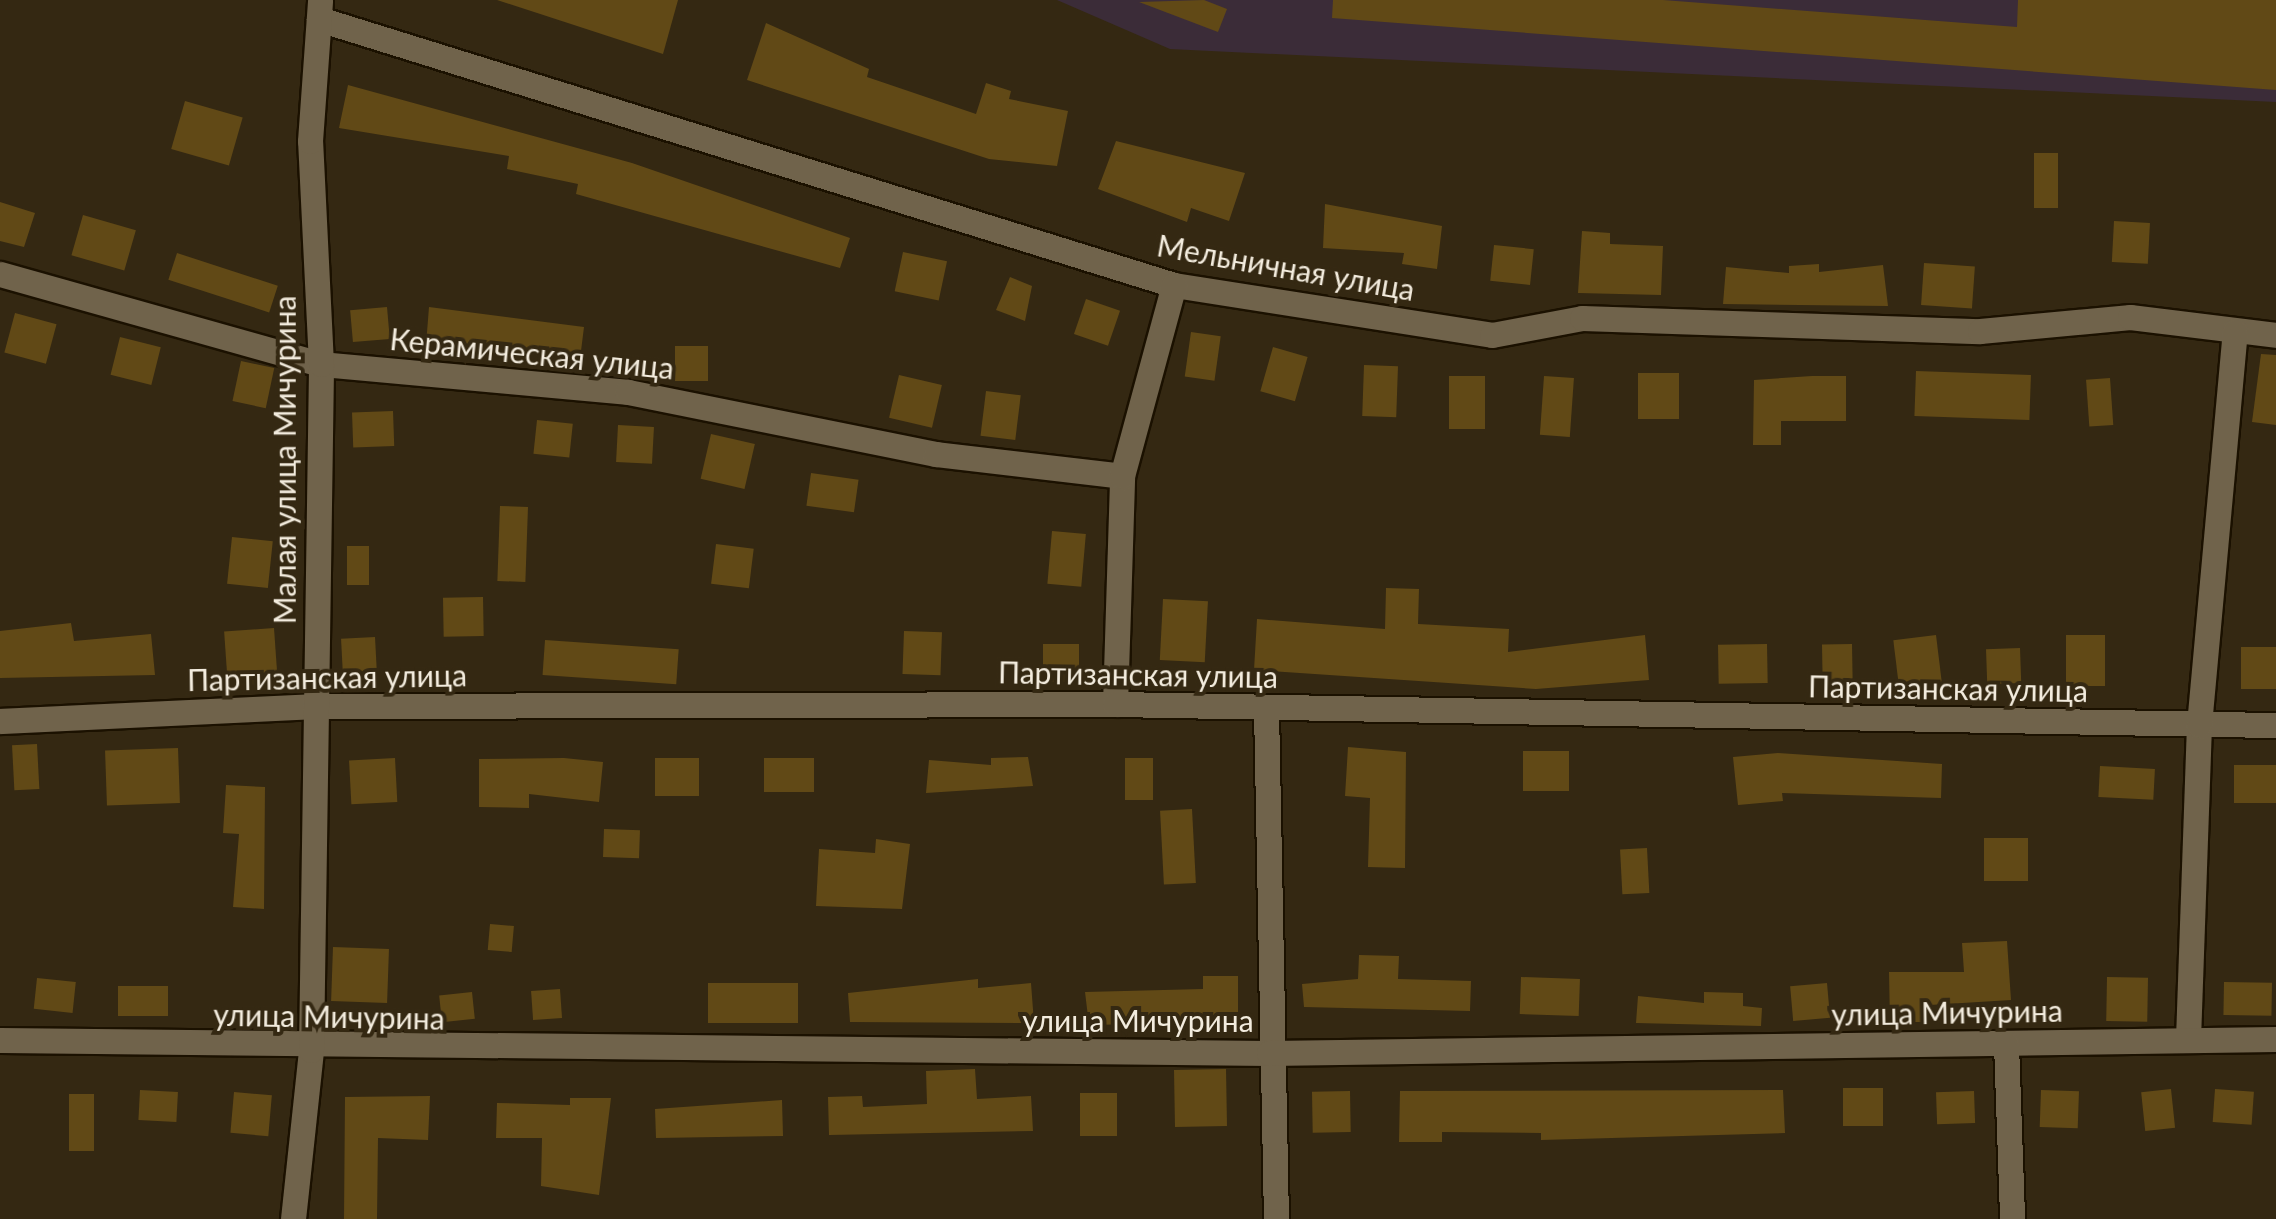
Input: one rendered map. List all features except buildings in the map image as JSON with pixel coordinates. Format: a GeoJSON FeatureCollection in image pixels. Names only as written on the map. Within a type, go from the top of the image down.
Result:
{"type":"FeatureCollection","features":[{"type":"Feature","properties":{"kind":"street","name":"Мельничная улица"},"geometry":{"type":"LineString","coordinates":[[319,10],[1174,285],[1492,335],[1582,318],[1980,331],[2130,317],[2276,335]]}},
{"type":"Feature","properties":{"kind":"street","name":"Малая улица Мичурина"},"geometry":{"type":"LineString","coordinates":[[293,1219],[311,1050],[321,364],[310,140],[319,10]]}},
{"type":"Feature","properties":{"kind":"street","name":"Керамическая улица"},"geometry":{"type":"LineString","coordinates":[[0,274],[321,364],[628,392],[936,454],[1122,476]]}},
{"type":"Feature","properties":{"kind":"street"},"geometry":{"type":"LineString","coordinates":[[1115,704],[1122,476],[1174,285]]}},
{"type":"Feature","properties":{"kind":"street"},"geometry":{"type":"LineString","coordinates":[[2188,1039],[2199,725],[2235,332]]}},
{"type":"Feature","properties":{"kind":"street","name":"Партизанская улица"},"geometry":{"type":"LineString","coordinates":[[0,722],[316,706],[1115,704],[2276,725]]}},
{"type":"Feature","properties":{"kind":"street"},"geometry":{"type":"LineString","coordinates":[[1266,708],[1268,1053],[1276,1219]]}},
{"type":"Feature","properties":{"kind":"street","name":"улица Мичурина"},"geometry":{"type":"LineString","coordinates":[[0,1040],[311,1050],[1268,1053],[2276,1039]]}},
{"type":"Feature","properties":{"kind":"street"},"geometry":{"type":"LineString","coordinates":[[2006,1044],[2012,1219]]}},
{"type":"Feature","properties":{"kind":"shaded area"},"geometry":{"type":"Polygon","coordinates":[[[1057,0],[2276,0],[2276,102],[1170,49],[1057,0]]]}}]}
